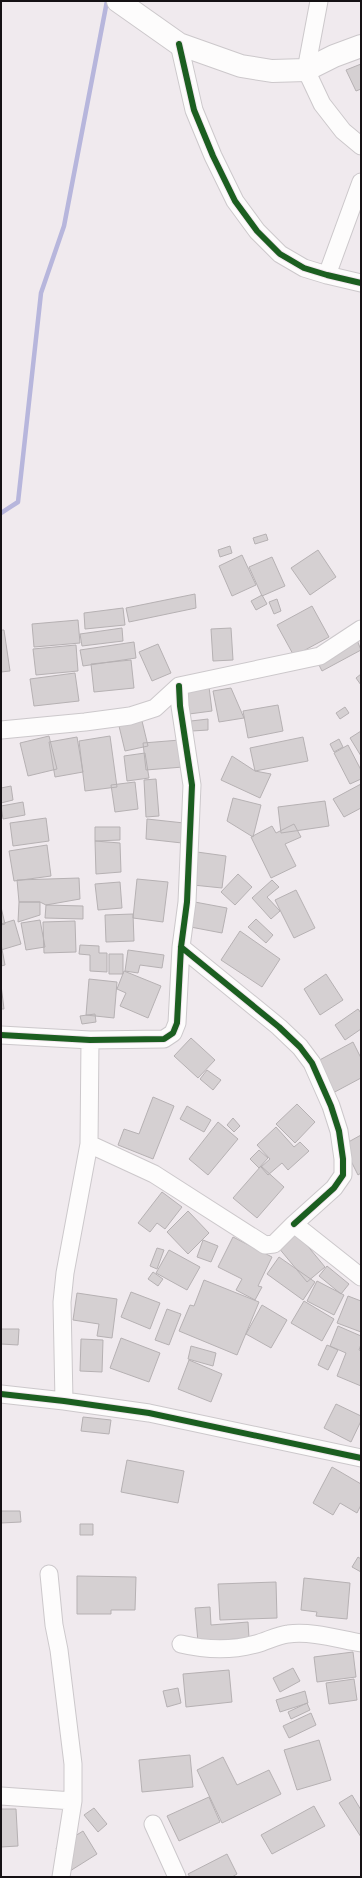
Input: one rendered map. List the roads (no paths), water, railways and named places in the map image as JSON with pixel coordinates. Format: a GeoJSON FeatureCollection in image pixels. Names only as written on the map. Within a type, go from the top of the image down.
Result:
{"type":"FeatureCollection","features":[{"type":"Feature","properties":{"kind":"street"},"geometry":{"type":"LineString","coordinates":[[319,1],[306,70],[322,104],[343,131],[361,146]]}},
{"type":"Feature","properties":{"kind":"street"},"geometry":{"type":"LineString","coordinates":[[133,12],[179,44],[241,66],[272,71],[306,70],[334,56],[361,46]]}},
{"type":"Feature","properties":{"kind":"street"},"geometry":{"type":"LineString","coordinates":[[179,44],[194,110],[213,156],[235,201],[257,231],[280,254],[304,268],[361,283]]}},
{"type":"Feature","properties":{"kind":"street"},"geometry":{"type":"LineString","coordinates":[[327,275],[361,182]]}},
{"type":"Feature","properties":{"kind":"street"},"geometry":{"type":"LineString","coordinates":[[1,730],[130,716],[155,708],[179,686],[320,656],[361,629]]}},
{"type":"Feature","properties":{"kind":"street"},"geometry":{"type":"LineString","coordinates":[[1,1035],[90,1040],[164,1039],[173,1033],[177,1023],[181,947],[187,902],[192,784],[180,706],[179,686]]}},
{"type":"Feature","properties":{"kind":"street"},"geometry":{"type":"LineString","coordinates":[[89,1144],[154,1174],[265,1245],[274,1244],[334,1188],[343,1175],[343,1159],[339,1131],[331,1106],[312,1063],[300,1047],[279,1027],[181,947]]}},
{"type":"Feature","properties":{"kind":"street"},"geometry":{"type":"LineString","coordinates":[[64,1401],[62,1302],[65,1273],[89,1144],[90,1040]]}},
{"type":"Feature","properties":{"kind":"street"},"geometry":{"type":"LineString","coordinates":[[294,1224],[361,1277]]}},
{"type":"Feature","properties":{"kind":"street"},"geometry":{"type":"LineString","coordinates":[[1,1394],[149,1413],[361,1458]]}},
{"type":"Feature","properties":{"kind":"street"},"geometry":{"type":"LineString","coordinates":[[49,1574],[54,1625],[59,1650],[73,1764],[73,1801],[61,1877]]}},
{"type":"Feature","properties":{"kind":"street"},"geometry":{"type":"LineString","coordinates":[[181,1644],[203,1649],[225,1650],[255,1645],[288,1634],[310,1634],[361,1643]]}},
{"type":"Feature","properties":{"kind":"street"},"geometry":{"type":"LineString","coordinates":[[1,1796],[73,1801]]}},
{"type":"Feature","properties":{"kind":"street"},"geometry":{"type":"LineString","coordinates":[[153,1824],[177,1877]]}},
{"type":"Feature","properties":{"kind":"waterway"},"geometry":{"type":"LineString","coordinates":[[1,513],[18,502],[41,293],[64,226],[107,1]]}}]}
